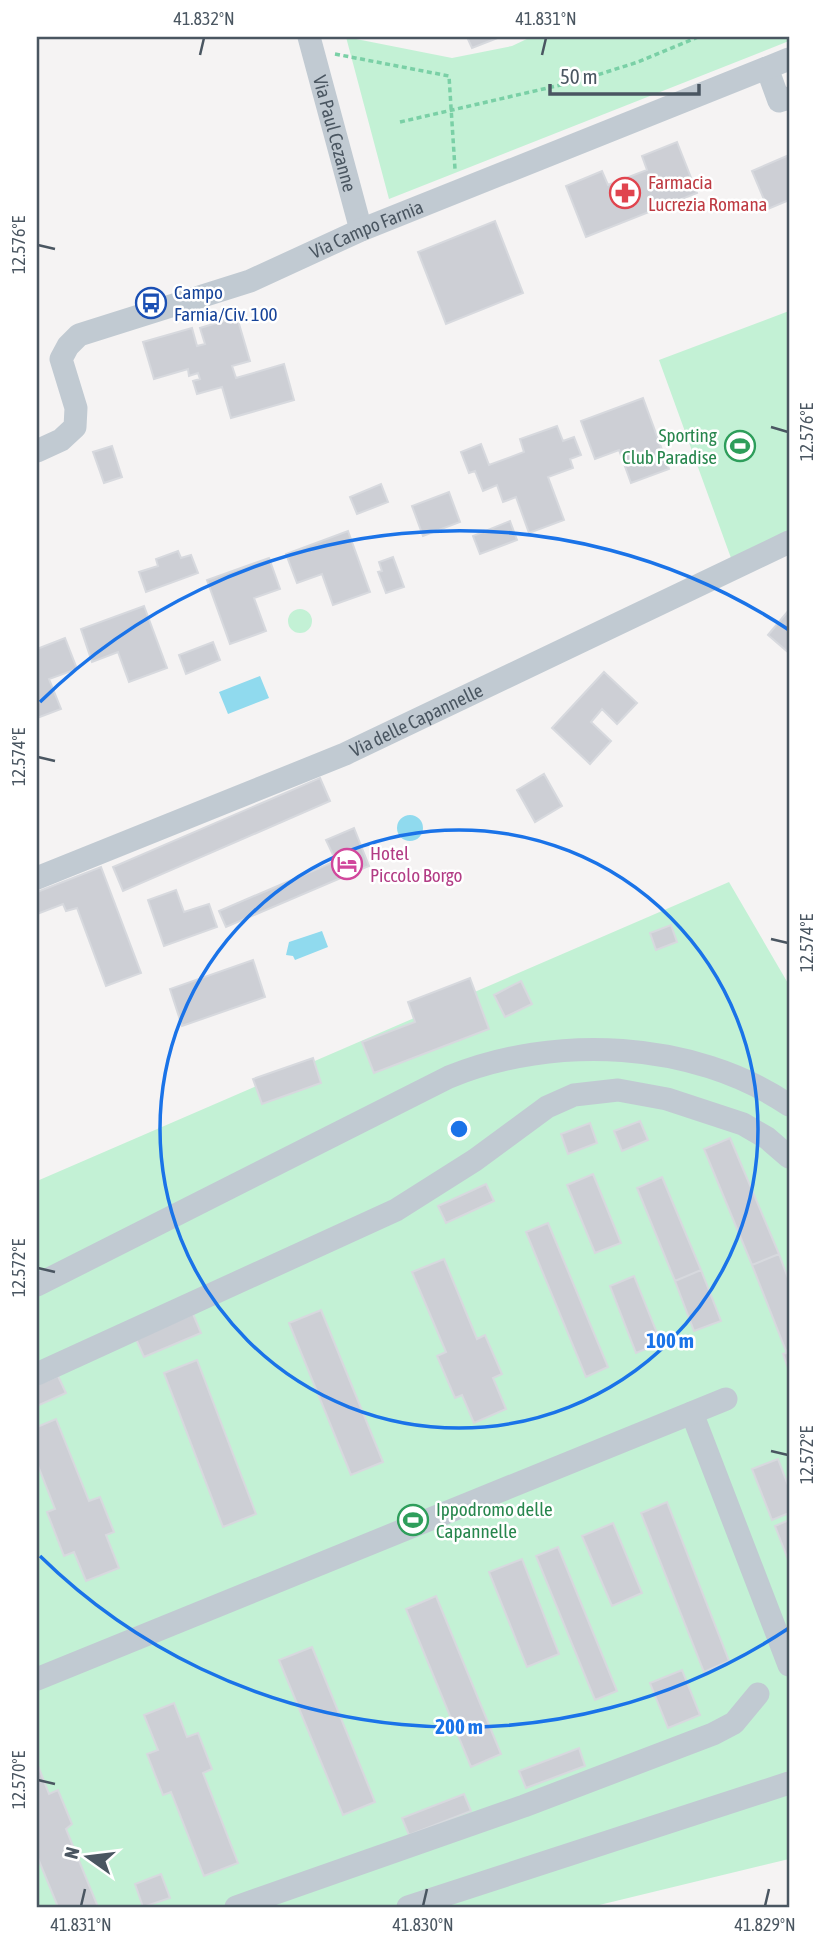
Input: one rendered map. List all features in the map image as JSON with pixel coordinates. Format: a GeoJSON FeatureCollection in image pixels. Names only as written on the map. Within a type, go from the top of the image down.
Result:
{"type":"FeatureCollection","features":[{"type":"Feature","properties":{"kind":"street","name":"Via Paul Cezanne"},"geometry":{"type":"LineString","coordinates":[[311,44],[361,230]]}},
{"type":"Feature","properties":{"kind":"street","name":"Via Campo Farnia"},"geometry":{"type":"LineString","coordinates":[[37,451],[61,440],[75,427],[76,408],[61,359],[73,340],[91,331],[250,281],[361,230],[789,59]]}},
{"type":"Feature","properties":{"kind":"street"},"geometry":{"type":"LineString","coordinates":[[767,68],[779,102],[789,98]]}},
{"type":"Feature","properties":{"kind":"street","name":"Via delle Capannelle"},"geometry":{"type":"LineString","coordinates":[[37,878],[345,754],[789,542]]}},
{"type":"Feature","properties":{"kind":"street"},"geometry":{"type":"LineString","coordinates":[[37,1284],[449,1077],[510,1056],[579,1049],[672,1059],[737,1079],[789,1105]]}},
{"type":"Feature","properties":{"kind":"street"},"geometry":{"type":"LineString","coordinates":[[37,1374],[396,1210],[475,1160],[547,1107],[574,1095],[618,1090],[667,1099],[743,1124],[767,1138],[789,1157]]}},
{"type":"Feature","properties":{"kind":"street"},"geometry":{"type":"LineString","coordinates":[[37,1679],[726,1399]]}},
{"type":"Feature","properties":{"kind":"street"},"geometry":{"type":"LineString","coordinates":[[692,1413],[789,1665]]}},
{"type":"Feature","properties":{"kind":"street"},"geometry":{"type":"LineString","coordinates":[[236,1907],[524,1806],[713,1734],[734,1723],[758,1694]]}},
{"type":"Feature","properties":{"kind":"street"},"geometry":{"type":"LineString","coordinates":[[408,1907],[789,1783]]}},
{"type":"Feature","properties":{"kind":"path"},"geometry":{"type":"LineString","coordinates":[[400,122],[611,72],[698,37]]}},
{"type":"Feature","properties":{"kind":"path"},"geometry":{"type":"LineString","coordinates":[[311,44],[351,56],[449,76],[457,192]]}},
{"type":"Feature","properties":{"kind":"green space"},"geometry":{"type":"Polygon","coordinates":[[[346,37],[452,58],[512,46],[531,37],[789,37],[789,41],[389,199],[346,37]]]}},
{"type":"Feature","properties":{"kind":"green space","name":"Sporting Club Paradise"},"geometry":{"type":"Polygon","coordinates":[[[789,311],[789,532],[731,558],[659,360],[789,311]]]}},
{"type":"Feature","properties":{"kind":"green space"},"geometry":{"type":"Polygon","coordinates":[[[300,609],[308,613],[312,621],[308,629],[300,633],[292,629],[288,621],[292,613],[300,609]]]}},
{"type":"Feature","properties":{"kind":"green space","name":"Ippodromo delle Capannelle"},"geometry":{"type":"Polygon","coordinates":[[[729,882],[789,985],[789,1859],[591,1907],[37,1907],[37,1181],[729,882]]]}},
{"type":"Feature","properties":{"kind":"water"},"geometry":{"type":"Polygon","coordinates":[[[260,676],[269,698],[228,714],[219,692],[260,676]]]}},
{"type":"Feature","properties":{"kind":"water"},"geometry":{"type":"Polygon","coordinates":[[[410,815],[419,819],[423,828],[419,837],[410,841],[401,837],[397,828],[401,819],[410,815]]]}},
{"type":"Feature","properties":{"kind":"water"},"geometry":{"type":"Polygon","coordinates":[[[322,931],[328,947],[295,960],[293,956],[286,955],[289,942],[322,931]]]}},
{"type":"Feature","properties":{"kind":"building"},"geometry":{"type":"Polygon","coordinates":[[[467,37],[500,37],[472,48],[467,37]]]}},
{"type":"Feature","properties":{"kind":"building"},"geometry":{"type":"Polygon","coordinates":[[[677,142],[697,193],[586,237],[566,186],[602,171],[608,185],[647,170],[642,156],[677,142]]]}},
{"type":"Feature","properties":{"kind":"building"},"geometry":{"type":"Polygon","coordinates":[[[789,155],[789,200],[768,209],[752,171],[789,155]]]}},
{"type":"Feature","properties":{"kind":"building"},"geometry":{"type":"Polygon","coordinates":[[[495,221],[523,293],[446,324],[418,252],[495,221]]]}},
{"type":"Feature","properties":{"kind":"building"},"geometry":{"type":"Polygon","coordinates":[[[237,317],[250,361],[232,366],[236,378],[284,364],[294,400],[231,418],[222,387],[197,394],[193,381],[200,379],[198,373],[189,376],[188,369],[154,379],[143,342],[192,328],[197,346],[205,344],[200,328],[237,317]]]}},
{"type":"Feature","properties":{"kind":"building"},"geometry":{"type":"Polygon","coordinates":[[[643,398],[669,469],[631,483],[619,450],[595,459],[581,421],[643,398]]]}},
{"type":"Feature","properties":{"kind":"building"},"geometry":{"type":"Polygon","coordinates":[[[557,426],[563,441],[574,437],[581,455],[570,459],[573,468],[548,477],[564,520],[529,533],[516,497],[503,502],[497,485],[483,491],[475,471],[469,473],[461,452],[481,444],[489,465],[524,452],[520,439],[557,426]]]}},
{"type":"Feature","properties":{"kind":"building"},"geometry":{"type":"Polygon","coordinates":[[[112,446],[122,477],[104,483],[93,452],[112,446]]]}},
{"type":"Feature","properties":{"kind":"building"},"geometry":{"type":"Polygon","coordinates":[[[381,484],[388,502],[357,514],[350,497],[381,484]]]}},
{"type":"Feature","properties":{"kind":"building"},"geometry":{"type":"Polygon","coordinates":[[[449,492],[460,522],[423,536],[412,506],[449,492]]]}},
{"type":"Feature","properties":{"kind":"building"},"geometry":{"type":"Polygon","coordinates":[[[510,521],[517,540],[480,554],[473,536],[510,521]]]}},
{"type":"Feature","properties":{"kind":"building"},"geometry":{"type":"Polygon","coordinates":[[[348,531],[370,592],[333,605],[322,574],[297,583],[286,554],[348,531]]]}},
{"type":"Feature","properties":{"kind":"building"},"geometry":{"type":"Polygon","coordinates":[[[178,551],[181,558],[191,555],[198,573],[146,592],[139,572],[158,566],[156,559],[178,551]]]}},
{"type":"Feature","properties":{"kind":"building"},"geometry":{"type":"Polygon","coordinates":[[[393,557],[404,587],[386,593],[378,572],[382,571],[379,562],[393,557]]]}},
{"type":"Feature","properties":{"kind":"building"},"geometry":{"type":"Polygon","coordinates":[[[269,558],[280,589],[254,598],[266,631],[230,644],[207,580],[269,558]]]}},
{"type":"Feature","properties":{"kind":"building"},"geometry":{"type":"Polygon","coordinates":[[[144,606],[167,668],[129,682],[118,652],[92,662],[81,629],[144,606]]]}},
{"type":"Feature","properties":{"kind":"building"},"geometry":{"type":"Polygon","coordinates":[[[789,610],[789,653],[768,635],[789,610]]]}},
{"type":"Feature","properties":{"kind":"building"},"geometry":{"type":"Polygon","coordinates":[[[65,638],[77,669],[49,679],[61,709],[37,718],[37,649],[65,638]]]}},
{"type":"Feature","properties":{"kind":"building"},"geometry":{"type":"Polygon","coordinates":[[[213,642],[220,660],[186,674],[179,655],[213,642]]]}},
{"type":"Feature","properties":{"kind":"building"},"geometry":{"type":"Polygon","coordinates":[[[604,672],[637,703],[617,724],[602,709],[591,722],[611,741],[590,764],[552,728],[604,672]]]}},
{"type":"Feature","properties":{"kind":"building"},"geometry":{"type":"Polygon","coordinates":[[[544,774],[562,806],[535,822],[517,790],[544,774]]]}},
{"type":"Feature","properties":{"kind":"building"},"geometry":{"type":"Polygon","coordinates":[[[320,778],[330,801],[123,891],[113,867],[320,778]]]}},
{"type":"Feature","properties":{"kind":"building"},"geometry":{"type":"Polygon","coordinates":[[[354,828],[369,866],[226,927],[219,911],[336,861],[326,840],[354,828]]]}},
{"type":"Feature","properties":{"kind":"building"},"geometry":{"type":"Polygon","coordinates":[[[101,867],[141,973],[106,986],[77,908],[66,911],[63,904],[37,914],[37,892],[101,867]]]}},
{"type":"Feature","properties":{"kind":"building"},"geometry":{"type":"Polygon","coordinates":[[[176,890],[184,912],[209,904],[217,927],[164,946],[148,900],[176,890]]]}},
{"type":"Feature","properties":{"kind":"building"},"geometry":{"type":"Polygon","coordinates":[[[671,925],[677,942],[656,950],[650,933],[671,925]]]}},
{"type":"Feature","properties":{"kind":"building"},"geometry":{"type":"Polygon","coordinates":[[[253,960],[265,997],[182,1026],[170,989],[253,960]]]}},
{"type":"Feature","properties":{"kind":"building"},"geometry":{"type":"Polygon","coordinates":[[[470,978],[489,1029],[374,1073],[362,1042],[415,1022],[408,1002],[470,978]]]}},
{"type":"Feature","properties":{"kind":"building"},"geometry":{"type":"Polygon","coordinates":[[[521,981],[532,1004],[505,1017],[494,995],[521,981]]]}},
{"type":"Feature","properties":{"kind":"building"},"geometry":{"type":"Polygon","coordinates":[[[313,1058],[321,1083],[262,1104],[253,1079],[313,1058]]]}},
{"type":"Feature","properties":{"kind":"building"},"geometry":{"type":"Polygon","coordinates":[[[640,1121],[648,1140],[622,1151],[614,1131],[640,1121]]]}},
{"type":"Feature","properties":{"kind":"building"},"geometry":{"type":"Polygon","coordinates":[[[590,1123],[597,1143],[568,1154],[561,1134],[590,1123]]]}},
{"type":"Feature","properties":{"kind":"building"},"geometry":{"type":"Polygon","coordinates":[[[730,1138],[779,1254],[752,1265],[704,1149],[730,1138]]]}},
{"type":"Feature","properties":{"kind":"building"},"geometry":{"type":"Polygon","coordinates":[[[593,1174],[621,1243],[595,1253],[567,1185],[593,1174]]]}},
{"type":"Feature","properties":{"kind":"building"},"geometry":{"type":"Polygon","coordinates":[[[662,1177],[701,1270],[675,1281],[637,1188],[662,1177]]]}},
{"type":"Feature","properties":{"kind":"building"},"geometry":{"type":"Polygon","coordinates":[[[486,1184],[494,1201],[446,1223],[438,1206],[486,1184]]]}},
{"type":"Feature","properties":{"kind":"building"},"geometry":{"type":"Polygon","coordinates":[[[548,1223],[608,1367],[586,1377],[526,1232],[548,1223]]]}},
{"type":"Feature","properties":{"kind":"building"},"geometry":{"type":"Polygon","coordinates":[[[779,1254],[789,1281],[789,1350],[786,1351],[752,1265],[779,1254]]]}},
{"type":"Feature","properties":{"kind":"building"},"geometry":{"type":"Polygon","coordinates":[[[444,1259],[477,1339],[485,1335],[502,1374],[493,1378],[506,1409],[474,1423],[462,1395],[455,1398],[437,1356],[446,1352],[412,1272],[444,1259]]]}},
{"type":"Feature","properties":{"kind":"building"},"geometry":{"type":"Polygon","coordinates":[[[701,1270],[721,1321],[694,1331],[675,1281],[701,1270]]]}},
{"type":"Feature","properties":{"kind":"building"},"geometry":{"type":"Polygon","coordinates":[[[634,1276],[661,1343],[636,1353],[610,1286],[634,1276]]]}},
{"type":"Feature","properties":{"kind":"building"},"geometry":{"type":"Polygon","coordinates":[[[321,1310],[383,1462],[351,1475],[289,1323],[321,1310]]]}},
{"type":"Feature","properties":{"kind":"building"},"geometry":{"type":"Polygon","coordinates":[[[193,1314],[201,1333],[144,1357],[136,1339],[193,1314]]]}},
{"type":"Feature","properties":{"kind":"building"},"geometry":{"type":"Polygon","coordinates":[[[789,1352],[789,1371],[783,1354],[789,1352]]]}},
{"type":"Feature","properties":{"kind":"building"},"geometry":{"type":"Polygon","coordinates":[[[197,1360],[256,1514],[223,1527],[164,1373],[197,1360]]]}},
{"type":"Feature","properties":{"kind":"building"},"geometry":{"type":"Polygon","coordinates":[[[58,1376],[66,1393],[37,1406],[37,1385],[58,1376]]]}},
{"type":"Feature","properties":{"kind":"building"},"geometry":{"type":"Polygon","coordinates":[[[56,1419],[89,1501],[100,1497],[114,1532],[106,1535],[119,1568],[86,1581],[74,1552],[64,1556],[47,1512],[55,1509],[37,1463],[37,1427],[56,1419]]]}},
{"type":"Feature","properties":{"kind":"building"},"geometry":{"type":"Polygon","coordinates":[[[778,1459],[789,1488],[789,1513],[772,1520],[752,1469],[778,1459]]]}},
{"type":"Feature","properties":{"kind":"building"},"geometry":{"type":"Polygon","coordinates":[[[667,1502],[729,1661],[704,1672],[641,1513],[667,1502]]]}},
{"type":"Feature","properties":{"kind":"building"},"geometry":{"type":"Polygon","coordinates":[[[789,1520],[789,1562],[775,1526],[789,1520]]]}},
{"type":"Feature","properties":{"kind":"building"},"geometry":{"type":"Polygon","coordinates":[[[613,1523],[642,1593],[612,1606],[582,1536],[613,1523]]]}},
{"type":"Feature","properties":{"kind":"building"},"geometry":{"type":"Polygon","coordinates":[[[558,1547],[617,1691],[595,1700],[536,1556],[558,1547]]]}},
{"type":"Feature","properties":{"kind":"building"},"geometry":{"type":"Polygon","coordinates":[[[522,1559],[559,1654],[527,1667],[489,1572],[522,1559]]]}},
{"type":"Feature","properties":{"kind":"building"},"geometry":{"type":"Polygon","coordinates":[[[436,1596],[501,1754],[471,1767],[406,1609],[436,1596]]]}},
{"type":"Feature","properties":{"kind":"building"},"geometry":{"type":"Polygon","coordinates":[[[312,1647],[375,1802],[343,1815],[279,1660],[312,1647]]]}},
{"type":"Feature","properties":{"kind":"building"},"geometry":{"type":"Polygon","coordinates":[[[682,1670],[700,1715],[668,1728],[650,1683],[682,1670]]]}},
{"type":"Feature","properties":{"kind":"building"},"geometry":{"type":"Polygon","coordinates":[[[174,1703],[187,1737],[198,1733],[212,1769],[203,1773],[238,1863],[204,1876],[171,1792],[163,1795],[147,1754],[158,1750],[144,1715],[174,1703]]]}},
{"type":"Feature","properties":{"kind":"building"},"geometry":{"type":"Polygon","coordinates":[[[579,1748],[585,1766],[526,1788],[519,1771],[579,1748]]]}},
{"type":"Feature","properties":{"kind":"building"},"geometry":{"type":"Polygon","coordinates":[[[37,1763],[49,1794],[58,1790],[72,1824],[66,1829],[98,1907],[58,1907],[37,1856],[37,1763]]]}},
{"type":"Feature","properties":{"kind":"building"},"geometry":{"type":"Polygon","coordinates":[[[464,1794],[471,1811],[409,1835],[402,1818],[464,1794]]]}},
{"type":"Feature","properties":{"kind":"building"},"geometry":{"type":"Polygon","coordinates":[[[161,1874],[170,1898],[143,1907],[135,1884],[161,1874]]]}},
{"type":"Feature","properties":{"kind":"place","name":"Farmacia Lucrezia Romana"},"geometry":{"type":"Point","coordinates":[625,193]}},
{"type":"Feature","properties":{"kind":"place","name":"Campo Farnia/Civ. 100"},"geometry":{"type":"Point","coordinates":[151,303]}},
{"type":"Feature","properties":{"kind":"place","name":"Sporting Club Paradise"},"geometry":{"type":"Point","coordinates":[740,446]}},
{"type":"Feature","properties":{"kind":"place","name":"Hotel Piccolo Borgo"},"geometry":{"type":"Point","coordinates":[347,864]}},
{"type":"Feature","properties":{"kind":"place","name":"Ippodromo delle Capannelle"},"geometry":{"type":"Point","coordinates":[413,1520]}}]}
